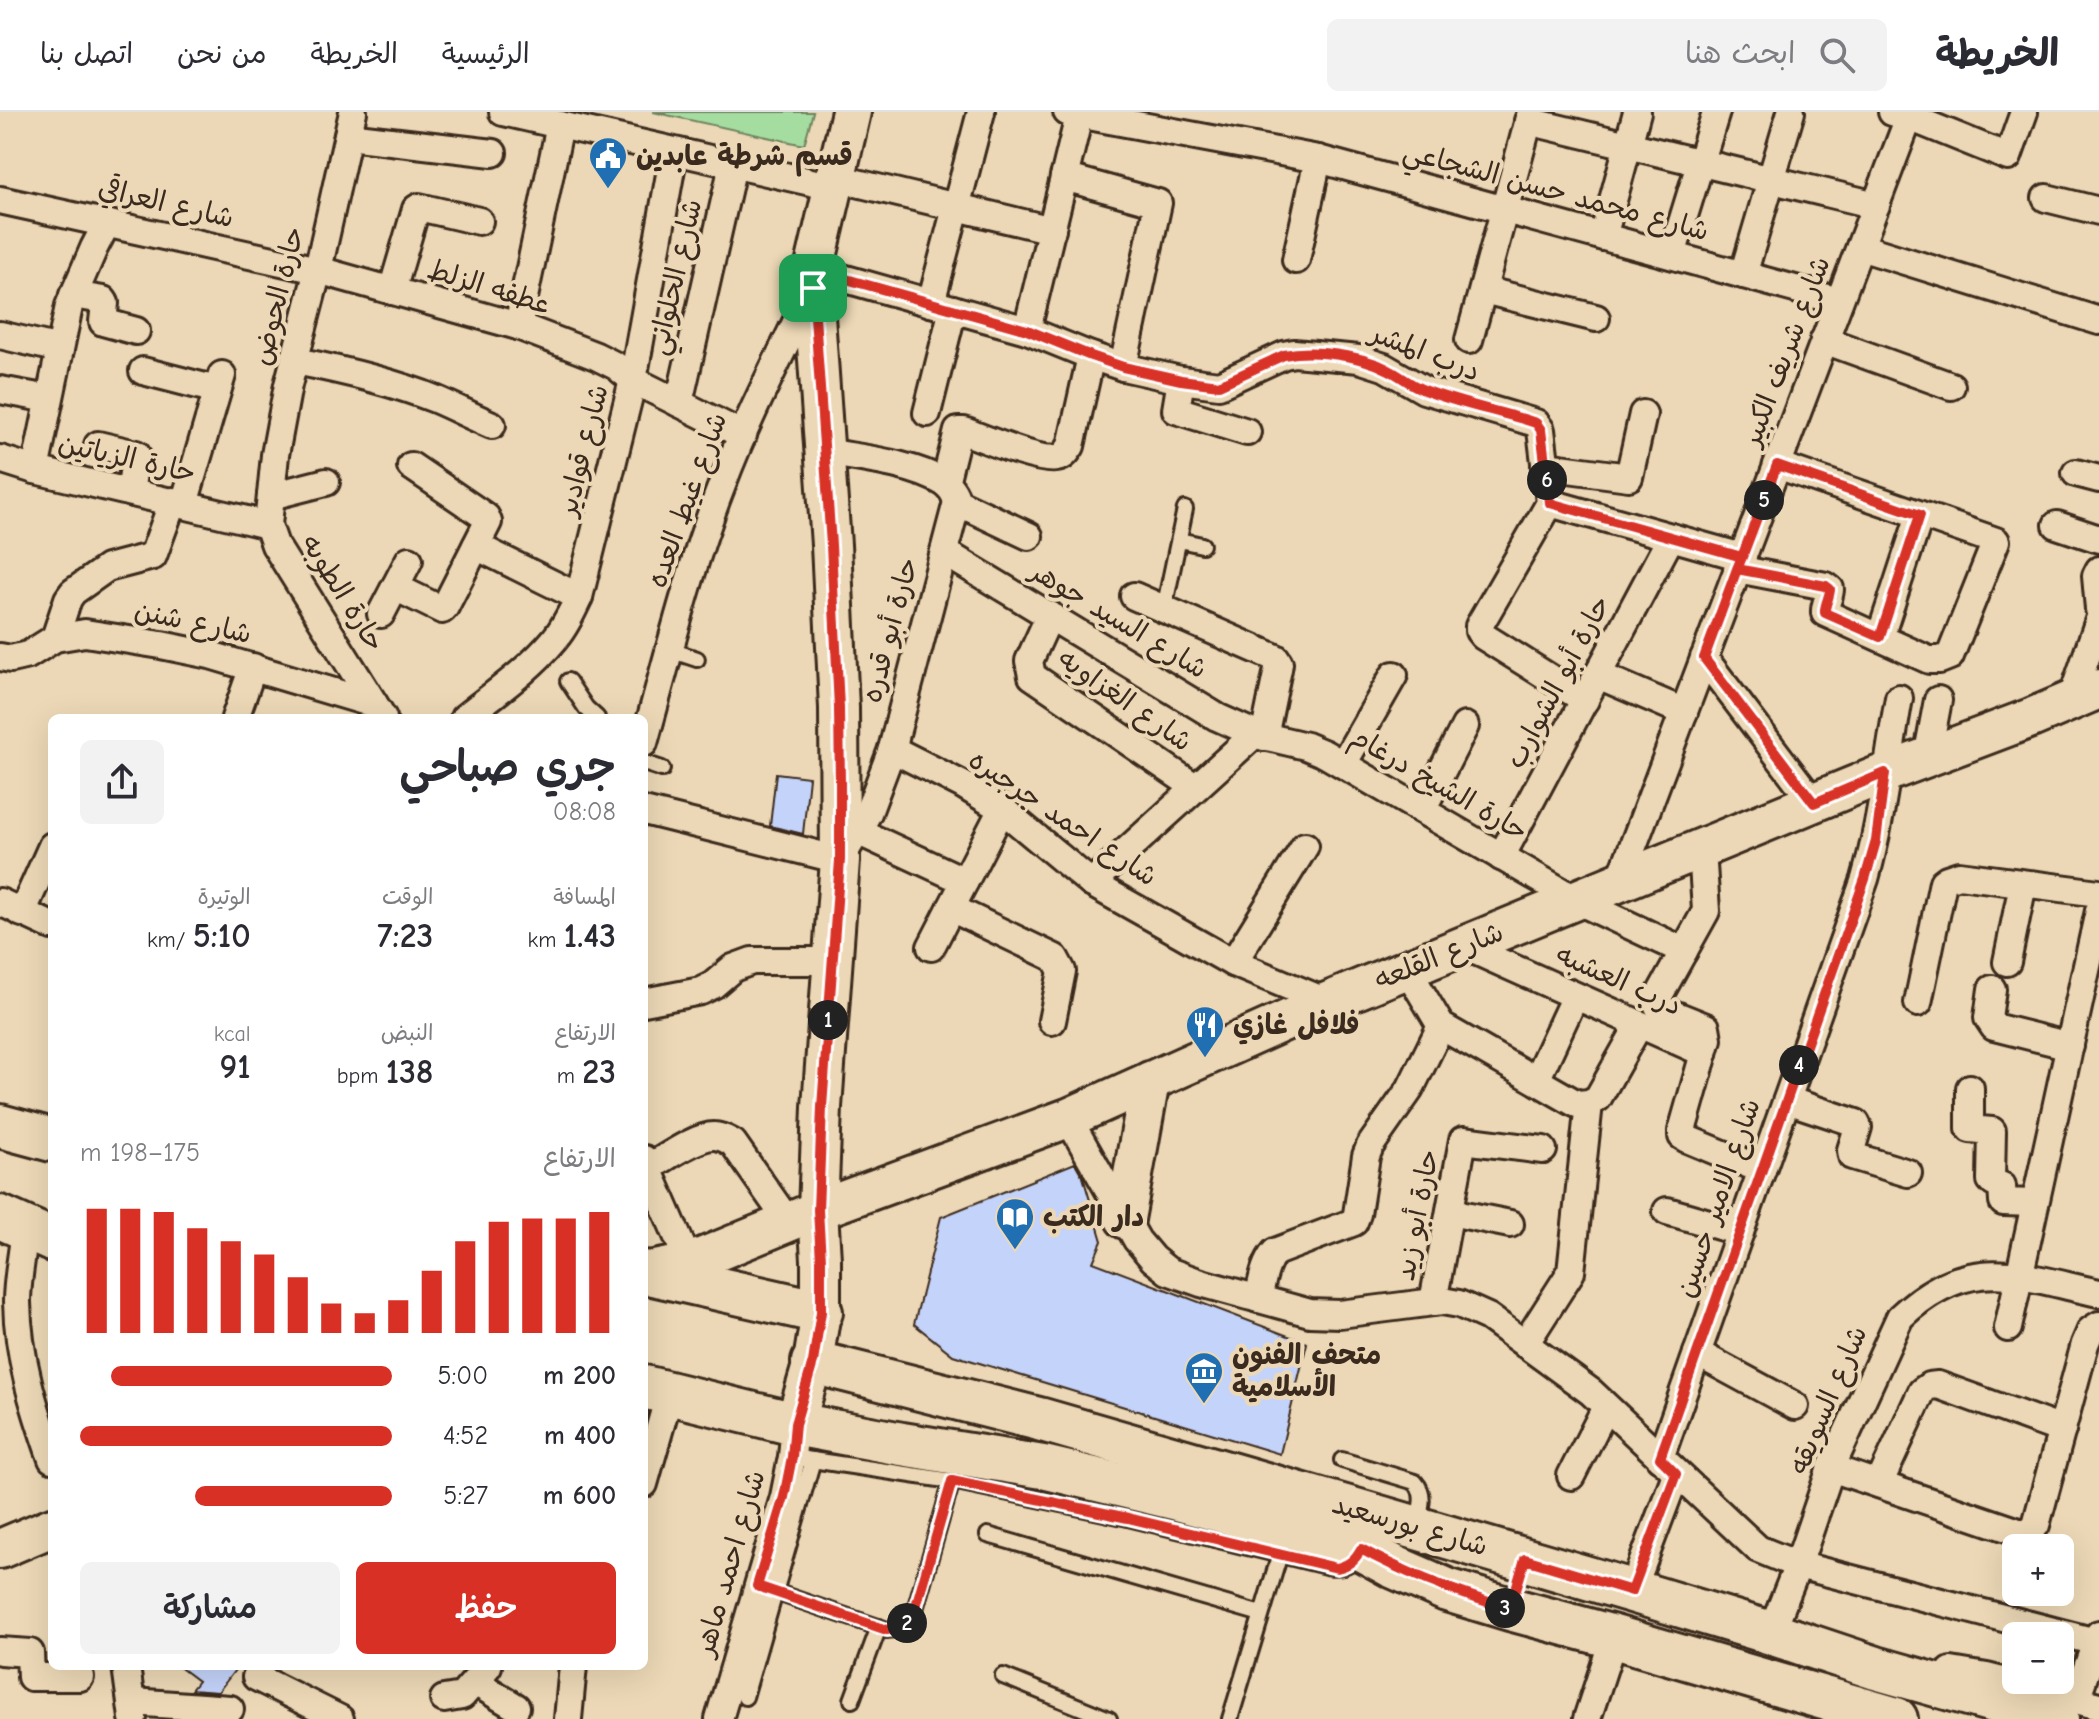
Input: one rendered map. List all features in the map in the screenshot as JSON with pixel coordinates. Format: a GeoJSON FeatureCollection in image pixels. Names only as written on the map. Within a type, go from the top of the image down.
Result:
{"type":"FeatureCollection","features":[{"type":"Feature","properties":{"kind":"main road"},"geometry":{"type":"LineString","coordinates":[[0,1126],[48,1139]]}},
{"type":"Feature","properties":{"kind":"main road"},"geometry":{"type":"LineString","coordinates":[[648,1273],[821,1312]]}},
{"type":"Feature","properties":{"kind":"main road","name":"شارع بورسعيد"},"geometry":{"type":"LineString","coordinates":[[813,1362],[1026,1416],[1416,1527],[1771,1633],[1876,1668],[2071,1710]]}},
{"type":"Feature","properties":{"kind":"main road","name":"شارع بورسعيد"},"geometry":{"type":"LineString","coordinates":[[657,1390],[800,1447],[902,1444],[1043,1467],[1174,1498],[1361,1549],[1447,1590],[1896,1719]]}},
{"type":"Feature","properties":{"kind":"main road"},"geometry":{"type":"LineString","coordinates":[[1510,1609],[1525,1559]]}},
{"type":"Feature","properties":{"kind":"street"},"geometry":{"type":"LineString","coordinates":[[503,112],[733,165],[835,182],[1052,230]]}},
{"type":"Feature","properties":{"kind":"street"},"geometry":{"type":"LineString","coordinates":[[804,1216],[822,1107],[832,961],[849,845],[814,279],[851,112]]}},
{"type":"Feature","properties":{"kind":"street"},"geometry":{"type":"LineString","coordinates":[[927,413],[957,208],[981,112]]}},
{"type":"Feature","properties":{"kind":"street"},"geometry":{"type":"LineString","coordinates":[[1603,237],[1637,112]]}},
{"type":"Feature","properties":{"kind":"street"},"geometry":{"type":"LineString","coordinates":[[1672,255],[1716,112]]}},
{"type":"Feature","properties":{"kind":"street"},"geometry":{"type":"LineString","coordinates":[[1743,275],[1791,112]]}},
{"type":"Feature","properties":{"kind":"street"},"geometry":{"type":"LineString","coordinates":[[1904,114],[2008,157],[2024,112]]}},
{"type":"Feature","properties":{"kind":"street"},"geometry":{"type":"LineString","coordinates":[[1027,330],[1064,177],[1075,113]]}},
{"type":"Feature","properties":{"kind":"street","name":"شارع محمد حسن الشجاعي"},"geometry":{"type":"LineString","coordinates":[[1075,113],[1318,159],[1839,301]]}},
{"type":"Feature","properties":{"kind":"street","name":"شارع شريف الكبير"},"geometry":{"type":"LineString","coordinates":[[1619,883],[1876,205],[1904,114]]}},
{"type":"Feature","properties":{"kind":"street"},"geometry":{"type":"LineString","coordinates":[[1469,340],[1530,116],[1628,145],[1876,205]]}},
{"type":"Feature","properties":{"kind":"street"},"geometry":{"type":"LineString","coordinates":[[350,124],[493,153]]}},
{"type":"Feature","properties":{"kind":"street","name":"حارة الحوض"},"geometry":{"type":"LineString","coordinates":[[271,496],[275,455],[350,124]]}},
{"type":"Feature","properties":{"kind":"street"},"geometry":{"type":"LineString","coordinates":[[518,326],[560,125]]}},
{"type":"Feature","properties":{"kind":"street","name":"شارع قوادير"},"geometry":{"type":"LineString","coordinates":[[469,714],[528,666],[555,639],[579,597],[633,380],[674,152]]}},
{"type":"Feature","properties":{"kind":"street"},"geometry":{"type":"LineString","coordinates":[[1296,260],[1318,159]]}},
{"type":"Feature","properties":{"kind":"street","name":"شارع الحلواني"},"geometry":{"type":"LineString","coordinates":[[679,403],[733,165]]}},
{"type":"Feature","properties":{"kind":"street"},"geometry":{"type":"LineString","coordinates":[[1064,177],[1158,203],[1123,367]]}},
{"type":"Feature","properties":{"kind":"street"},"geometry":{"type":"LineString","coordinates":[[2046,198],[2099,211]]}},
{"type":"Feature","properties":{"kind":"street","name":"شارع العراقي"},"geometry":{"type":"LineString","coordinates":[[0,200],[318,270]]}},
{"type":"Feature","properties":{"kind":"street"},"geometry":{"type":"LineString","coordinates":[[392,291],[416,209],[419,207],[479,221]]}},
{"type":"Feature","properties":{"kind":"street","name":"حارة الزياتين"},"geometry":{"type":"LineString","coordinates":[[107,223],[69,306],[35,470],[268,525]]}},
{"type":"Feature","properties":{"kind":"street"},"geometry":{"type":"LineString","coordinates":[[1860,247],[2099,321]]}},
{"type":"Feature","properties":{"kind":"street","name":"عطفه الزلط"},"geometry":{"type":"LineString","coordinates":[[318,270],[518,326],[596,356],[616,366],[633,380],[743,435]]}},
{"type":"Feature","properties":{"kind":"street","name":"درب المشر"},"geometry":{"type":"LineString","coordinates":[[814,279],[942,306],[1027,330],[1123,367],[1181,380],[1219,385],[1294,353],[1359,359],[1384,367],[1424,390],[1536,423],[1541,430],[1550,503]]}},
{"type":"Feature","properties":{"kind":"street","name":"شارع غيط العده"},"geometry":{"type":"LineString","coordinates":[[648,729],[696,556],[722,484],[814,279]]}},
{"type":"Feature","properties":{"kind":"street"},"geometry":{"type":"LineString","coordinates":[[1483,290],[1596,318]]}},
{"type":"Feature","properties":{"kind":"street"},"geometry":{"type":"LineString","coordinates":[[73,295],[103,300],[103,322],[136,331]]}},
{"type":"Feature","properties":{"kind":"street"},"geometry":{"type":"LineString","coordinates":[[0,335],[60,349]]}},
{"type":"Feature","properties":{"kind":"street"},"geometry":{"type":"LineString","coordinates":[[1824,340],[1951,386]]}},
{"type":"Feature","properties":{"kind":"street","name":"حارة أبو قدره"},"geometry":{"type":"LineString","coordinates":[[849,845],[868,813],[892,749],[944,552],[958,431],[1035,456],[1050,459],[1067,454],[1091,356]]}},
{"type":"Feature","properties":{"kind":"street"},"geometry":{"type":"LineString","coordinates":[[295,361],[388,383],[492,425]]}},
{"type":"Feature","properties":{"kind":"street"},"geometry":{"type":"LineString","coordinates":[[55,638],[73,592],[107,568],[153,556],[179,503],[220,383],[143,371]]}},
{"type":"Feature","properties":{"kind":"street"},"geometry":{"type":"LineString","coordinates":[[1181,380],[1176,410],[1247,432]]}},
{"type":"Feature","properties":{"kind":"street"},"geometry":{"type":"LineString","coordinates":[[0,390],[49,399]]}},
{"type":"Feature","properties":{"kind":"street"},"geometry":{"type":"LineString","coordinates":[[1545,466],[1629,477],[1643,414]]}},
{"type":"Feature","properties":{"kind":"street"},"geometry":{"type":"LineString","coordinates":[[98,445],[136,454],[130,492]]}},
{"type":"Feature","properties":{"kind":"street"},"geometry":{"type":"LineString","coordinates":[[826,452],[914,470],[1029,536]]}},
{"type":"Feature","properties":{"kind":"street"},"geometry":{"type":"LineString","coordinates":[[0,459],[35,470]]}},
{"type":"Feature","properties":{"kind":"street"},"geometry":{"type":"LineString","coordinates":[[1585,700],[1479,631],[1479,626],[1550,503],[1671,537],[1740,563],[1826,586],[1830,593],[1825,613],[1929,660],[1950,656],[1996,541],[1777,465]]}},
{"type":"Feature","properties":{"kind":"street"},"geometry":{"type":"LineString","coordinates":[[395,587],[442,610],[488,519],[411,466]]}},
{"type":"Feature","properties":{"kind":"street"},"geometry":{"type":"LineString","coordinates":[[271,496],[326,482]]}},
{"type":"Feature","properties":{"kind":"street","name":"حارة الطوبه"},"geometry":{"type":"LineString","coordinates":[[271,496],[268,525],[275,545],[379,711]]}},
{"type":"Feature","properties":{"kind":"street"},"geometry":{"type":"LineString","coordinates":[[1880,637],[1920,515]]}},
{"type":"Feature","properties":{"kind":"street"},"geometry":{"type":"LineString","coordinates":[[2057,525],[2099,539]]}},
{"type":"Feature","properties":{"kind":"street","name":"حارة أبو الشوارب"},"geometry":{"type":"LineString","coordinates":[[1501,857],[1671,537]]}},
{"type":"Feature","properties":{"kind":"street"},"geometry":{"type":"LineString","coordinates":[[476,546],[579,597]]}},
{"type":"Feature","properties":{"kind":"street","name":"شارع السيد جوهر"},"geometry":{"type":"LineString","coordinates":[[944,552],[1217,717],[1260,736]]}},
{"type":"Feature","properties":{"kind":"street"},"geometry":{"type":"LineString","coordinates":[[381,614],[409,560]]}},
{"type":"Feature","properties":{"kind":"street"},"geometry":{"type":"LineString","coordinates":[[2099,570],[2096,576],[2099,609]]}},
{"type":"Feature","properties":{"kind":"street"},"geometry":{"type":"LineString","coordinates":[[1091,883],[1195,787],[1260,736],[1279,663],[1276,658],[1134,596]]}},
{"type":"Feature","properties":{"kind":"street","name":"شارع الغزاويه"},"geometry":{"type":"LineString","coordinates":[[1050,615],[1029,661],[1032,676],[1195,787]]}},
{"type":"Feature","properties":{"kind":"street"},"geometry":{"type":"LineString","coordinates":[[2085,695],[2099,620]]}},
{"type":"Feature","properties":{"kind":"street","name":"شارع شنن"},"geometry":{"type":"LineString","coordinates":[[0,657],[11,659],[28,655],[55,638],[67,635],[100,635],[161,645],[253,667],[379,711]]}},
{"type":"Feature","properties":{"kind":"street"},"geometry":{"type":"LineString","coordinates":[[1704,658],[1814,803]]}},
{"type":"Feature","properties":{"kind":"street"},"geometry":{"type":"LineString","coordinates":[[236,714],[253,667]]}},
{"type":"Feature","properties":{"kind":"street"},"geometry":{"type":"LineString","coordinates":[[1343,764],[1394,675]]}},
{"type":"Feature","properties":{"kind":"street"},"geometry":{"type":"LineString","coordinates":[[1598,675],[1684,712]]}},
{"type":"Feature","properties":{"kind":"street","name":"شارع القلعه"},"geometry":{"type":"LineString","coordinates":[[648,1271],[689,1263],[804,1216],[1068,1118],[1327,1002],[1885,773],[2085,695]]}},
{"type":"Feature","properties":{"kind":"street","name":"شارع الامير حسين"},"geometry":{"type":"LineString","coordinates":[[1632,1591],[1697,1353],[1865,879],[1876,841],[1899,698]]}},
{"type":"Feature","properties":{"kind":"street"},"geometry":{"type":"LineString","coordinates":[[1927,758],[1938,700]]}},
{"type":"Feature","properties":{"kind":"street"},"geometry":{"type":"LineString","coordinates":[[1422,810],[1465,726]]}},
{"type":"Feature","properties":{"kind":"street","name":"حارة الشيخ درغام"},"geometry":{"type":"LineString","coordinates":[[1260,736],[1306,746],[1343,764],[1576,900],[1684,951]]}},
{"type":"Feature","properties":{"kind":"street","name":"شارع احمد جرجيره"},"geometry":{"type":"LineString","coordinates":[[892,749],[1002,809],[1091,883],[1233,963],[1327,1002]]}},
{"type":"Feature","properties":{"kind":"street"},"geometry":{"type":"LineString","coordinates":[[931,947],[1002,809]]}},
{"type":"Feature","properties":{"kind":"street"},"geometry":{"type":"LineString","coordinates":[[648,812],[849,845],[965,881]]}},
{"type":"Feature","properties":{"kind":"street"},"geometry":{"type":"LineString","coordinates":[[1233,963],[1305,846]]}},
{"type":"Feature","properties":{"kind":"street"},"geometry":{"type":"LineString","coordinates":[[1702,849],[1706,911],[1656,1001],[1661,1009],[1706,1027],[1708,1039],[1682,1136],[1762,1170]]}},
{"type":"Feature","properties":{"kind":"street"},"geometry":{"type":"LineString","coordinates":[[48,852],[11,908],[48,924]]}},
{"type":"Feature","properties":{"kind":"street"},"geometry":{"type":"LineString","coordinates":[[1918,1003],[1943,882],[1947,879],[1959,875],[2099,893]]}},
{"type":"Feature","properties":{"kind":"street"},"geometry":{"type":"LineString","coordinates":[[2007,962],[2023,884]]}},
{"type":"Feature","properties":{"kind":"street"},"geometry":{"type":"LineString","coordinates":[[951,908],[1055,958],[1062,971],[1052,1021]]}},
{"type":"Feature","properties":{"kind":"street"},"geometry":{"type":"LineString","coordinates":[[2008,1328],[2070,1046],[2092,974],[2099,911]]}},
{"type":"Feature","properties":{"kind":"street","name":"درب العشبه"},"geometry":{"type":"LineString","coordinates":[[1464,946],[1704,1053]]}},
{"type":"Feature","properties":{"kind":"street"},"geometry":{"type":"LineString","coordinates":[[648,1001],[701,991],[733,968],[752,961],[832,961]]}},
{"type":"Feature","properties":{"kind":"street"},"geometry":{"type":"LineString","coordinates":[[1407,969],[1441,1026],[1577,1104],[1598,1098],[1639,1025]]}},
{"type":"Feature","properties":{"kind":"street"},"geometry":{"type":"LineString","coordinates":[[1992,989],[1988,1018],[1994,1027],[2070,1046]]}},
{"type":"Feature","properties":{"kind":"street"},"geometry":{"type":"LineString","coordinates":[[1536,1080],[1575,996]]}},
{"type":"Feature","properties":{"kind":"street"},"geometry":{"type":"LineString","coordinates":[[1258,1299],[1266,1266],[1275,1252],[1354,1222],[1370,1146],[1410,1089],[1441,1026]]}},
{"type":"Feature","properties":{"kind":"street"},"geometry":{"type":"LineString","coordinates":[[1125,1219],[1150,1081]]}},
{"type":"Feature","properties":{"kind":"street"},"geometry":{"type":"LineString","coordinates":[[1970,1088],[1970,1129],[1992,1131],[1991,1180],[2002,1186],[2003,1202],[2035,1203]]}},
{"type":"Feature","properties":{"kind":"street"},"geometry":{"type":"LineString","coordinates":[[1787,1100],[1856,1123],[1858,1127],[1852,1156],[1908,1173]]}},
{"type":"Feature","properties":{"kind":"street"},"geometry":{"type":"LineString","coordinates":[[1525,1344],[1571,1272],[1589,1103]]}},
{"type":"Feature","properties":{"kind":"street"},"geometry":{"type":"LineString","coordinates":[[1068,1118],[1137,1240],[1168,1271],[1310,1313],[1340,1314],[1442,1301],[1459,1304],[1488,1317],[1591,1392],[1758,1549],[1798,1565],[2098,1638],[2071,1710]]}},
{"type":"Feature","properties":{"kind":"street"},"geometry":{"type":"LineString","coordinates":[[648,1163],[710,1135],[721,1137],[733,1143],[804,1216],[821,1260],[821,1312],[800,1447]]}},
{"type":"Feature","properties":{"kind":"street","name":"حارة أبو زيد"},"geometry":{"type":"LineString","coordinates":[[1433,1302],[1463,1140],[1543,1150]]}},
{"type":"Feature","properties":{"kind":"street"},"geometry":{"type":"LineString","coordinates":[[648,1169],[689,1263]]}},
{"type":"Feature","properties":{"kind":"street"},"geometry":{"type":"LineString","coordinates":[[1667,1211],[1740,1232]]}},
{"type":"Feature","properties":{"kind":"street"},"geometry":{"type":"LineString","coordinates":[[1450,1212],[1510,1224]]}},
{"type":"Feature","properties":{"kind":"street"},"geometry":{"type":"LineString","coordinates":[[26,1228],[11,1353],[48,1448]]}},
{"type":"Feature","properties":{"kind":"street","name":"شارع السويقه"},"geometry":{"type":"LineString","coordinates":[[1771,1633],[1831,1468],[1900,1317],[1914,1303],[1945,1284],[1981,1274],[2019,1276],[2099,1293]]}},
{"type":"Feature","properties":{"kind":"street"},"geometry":{"type":"LineString","coordinates":[[1831,1468],[2016,1531],[2028,1531],[2036,1525],[2085,1344],[2091,1330],[2099,1324]]}},
{"type":"Feature","properties":{"kind":"street"},"geometry":{"type":"LineString","coordinates":[[1697,1353],[1795,1406]]}},
{"type":"Feature","properties":{"kind":"street"},"geometry":{"type":"LineString","coordinates":[[1879,1484],[1922,1391],[1929,1386],[1938,1385],[2062,1430]]}},
{"type":"Feature","properties":{"kind":"street"},"geometry":{"type":"LineString","coordinates":[[648,1455],[657,1390]]}},
{"type":"Feature","properties":{"kind":"street"},"geometry":{"type":"LineString","coordinates":[[1571,1476],[1606,1407]]}},
{"type":"Feature","properties":{"kind":"street","name":"شارع احمد ماهر"},"geometry":{"type":"LineString","coordinates":[[719,1719],[766,1590],[784,1497],[800,1447]]}},
{"type":"Feature","properties":{"kind":"street"},"geometry":{"type":"LineString","coordinates":[[0,1549],[48,1529]]}},
{"type":"Feature","properties":{"kind":"street"},"geometry":{"type":"LineString","coordinates":[[1587,1719],[1614,1637]]}},
{"type":"Feature","properties":{"kind":"street"},"geometry":{"type":"LineString","coordinates":[[0,1651],[30,1653],[31,1677],[80,1677]]}},
{"type":"Feature","properties":{"kind":"street"},"geometry":{"type":"LineString","coordinates":[[127,1670],[133,1710],[228,1714],[260,1671],[340,1719]]}},
{"type":"Feature","properties":{"kind":"street"},"geometry":{"type":"LineString","coordinates":[[568,1719],[573,1670]]}},
{"type":"Feature","properties":{"kind":"street"},"geometry":{"type":"LineString","coordinates":[[444,1699],[462,1696],[482,1674],[516,1707]]}},
{"type":"Feature","properties":{"kind":"lane"},"geometry":{"type":"LineString","coordinates":[[1164,609],[1185,509]]}},
{"type":"Feature","properties":{"kind":"lane"},"geometry":{"type":"LineString","coordinates":[[1179,540],[1202,545]]}},
{"type":"Feature","properties":{"kind":"lane"},"geometry":{"type":"LineString","coordinates":[[670,650],[697,659]]}},
{"type":"Feature","properties":{"kind":"lane"},"geometry":{"type":"LineString","coordinates":[[568,681],[593,714]]}},
{"type":"Feature","properties":{"kind":"lane"},"geometry":{"type":"LineString","coordinates":[[648,764],[662,769]]}},
{"type":"Feature","properties":{"kind":"lane"},"geometry":{"type":"LineString","coordinates":[[800,1447],[1128,1518],[1337,1568],[1356,1558],[1361,1549]]}},
{"type":"Feature","properties":{"kind":"lane"},"geometry":{"type":"LineString","coordinates":[[1342,1460],[1415,1482],[1422,1491],[1423,1500],[1416,1527]]}},
{"type":"Feature","properties":{"kind":"lane"},"geometry":{"type":"LineString","coordinates":[[745,1697],[766,1590],[887,1630],[898,1629],[908,1623],[914,1613],[952,1481]]}},
{"type":"Feature","properties":{"kind":"lane"},"geometry":{"type":"LineString","coordinates":[[988,1535],[1261,1614]]}},
{"type":"Feature","properties":{"kind":"lane"},"geometry":{"type":"LineString","coordinates":[[1230,1719],[1280,1554]]}},
{"type":"Feature","properties":{"kind":"lane"},"geometry":{"type":"LineString","coordinates":[[852,1700],[879,1627]]}},
{"type":"Feature","properties":{"kind":"lane"},"geometry":{"type":"LineString","coordinates":[[1003,1676],[1109,1719]]}},
{"type":"Feature","properties":{"kind":"green space"},"geometry":{"type":"Polygon","coordinates":[[[653,112],[813,112],[804,145],[653,112]]]}},
{"type":"Feature","properties":{"kind":"building"},"geometry":{"type":"Polygon","coordinates":[[[776,773],[809,777],[803,834],[770,826],[776,773]]]}},
{"type":"Feature","properties":{"kind":"building"},"geometry":{"type":"Polygon","coordinates":[[[1075,1163],[1083,1177],[1102,1241],[1093,1262],[1307,1343],[1280,1454],[953,1355],[914,1324],[941,1217],[1075,1163]]]}},
{"type":"Feature","properties":{"kind":"building"},"geometry":{"type":"Polygon","coordinates":[[[183,1670],[235,1670],[218,1692],[191,1690],[198,1681],[183,1670]]]}},
{"type":"Feature","properties":{"kind":"place","name":"قسم شرطة عابدين"},"geometry":{"type":"Point","coordinates":[608,190]}},
{"type":"Feature","properties":{"kind":"place","name":"فلافل غازي"},"geometry":{"type":"Point","coordinates":[1205,1059]}},
{"type":"Feature","properties":{"kind":"place","name":"دار الكتب"},"geometry":{"type":"Point","coordinates":[1015,1251]}},
{"type":"Feature","properties":{"kind":"place","name":"متحف الفنون الأسلامية"},"geometry":{"type":"Point","coordinates":[1204,1405]}},
{"type":"Feature","properties":{"kind":"route"},"geometry":{"type":"LineString","coordinates":[[813,288],[814,270],[1027,330],[1123,367],[1211,385],[1228,382],[1294,353],[1343,356],[1372,363],[1424,390],[1536,423],[1541,430],[1550,503],[1742,557],[1737,569],[1826,586],[1830,593],[1825,613],[1880,637],[1920,515],[1777,465],[1742,557],[1737,569],[1704,658],[1814,803],[1885,773],[1876,841],[1865,879],[1660,1458],[1676,1474],[1632,1591],[1525,1559],[1510,1609],[1447,1590],[1361,1549],[1356,1558],[1337,1568],[1128,1518],[952,1481],[914,1613],[908,1623],[898,1629],[887,1630],[757,1586],[784,1497],[795,1424],[813,1362],[821,1312],[818,1210],[822,1107],[840,860],[840,784],[826,452],[813,288]]}}]}
